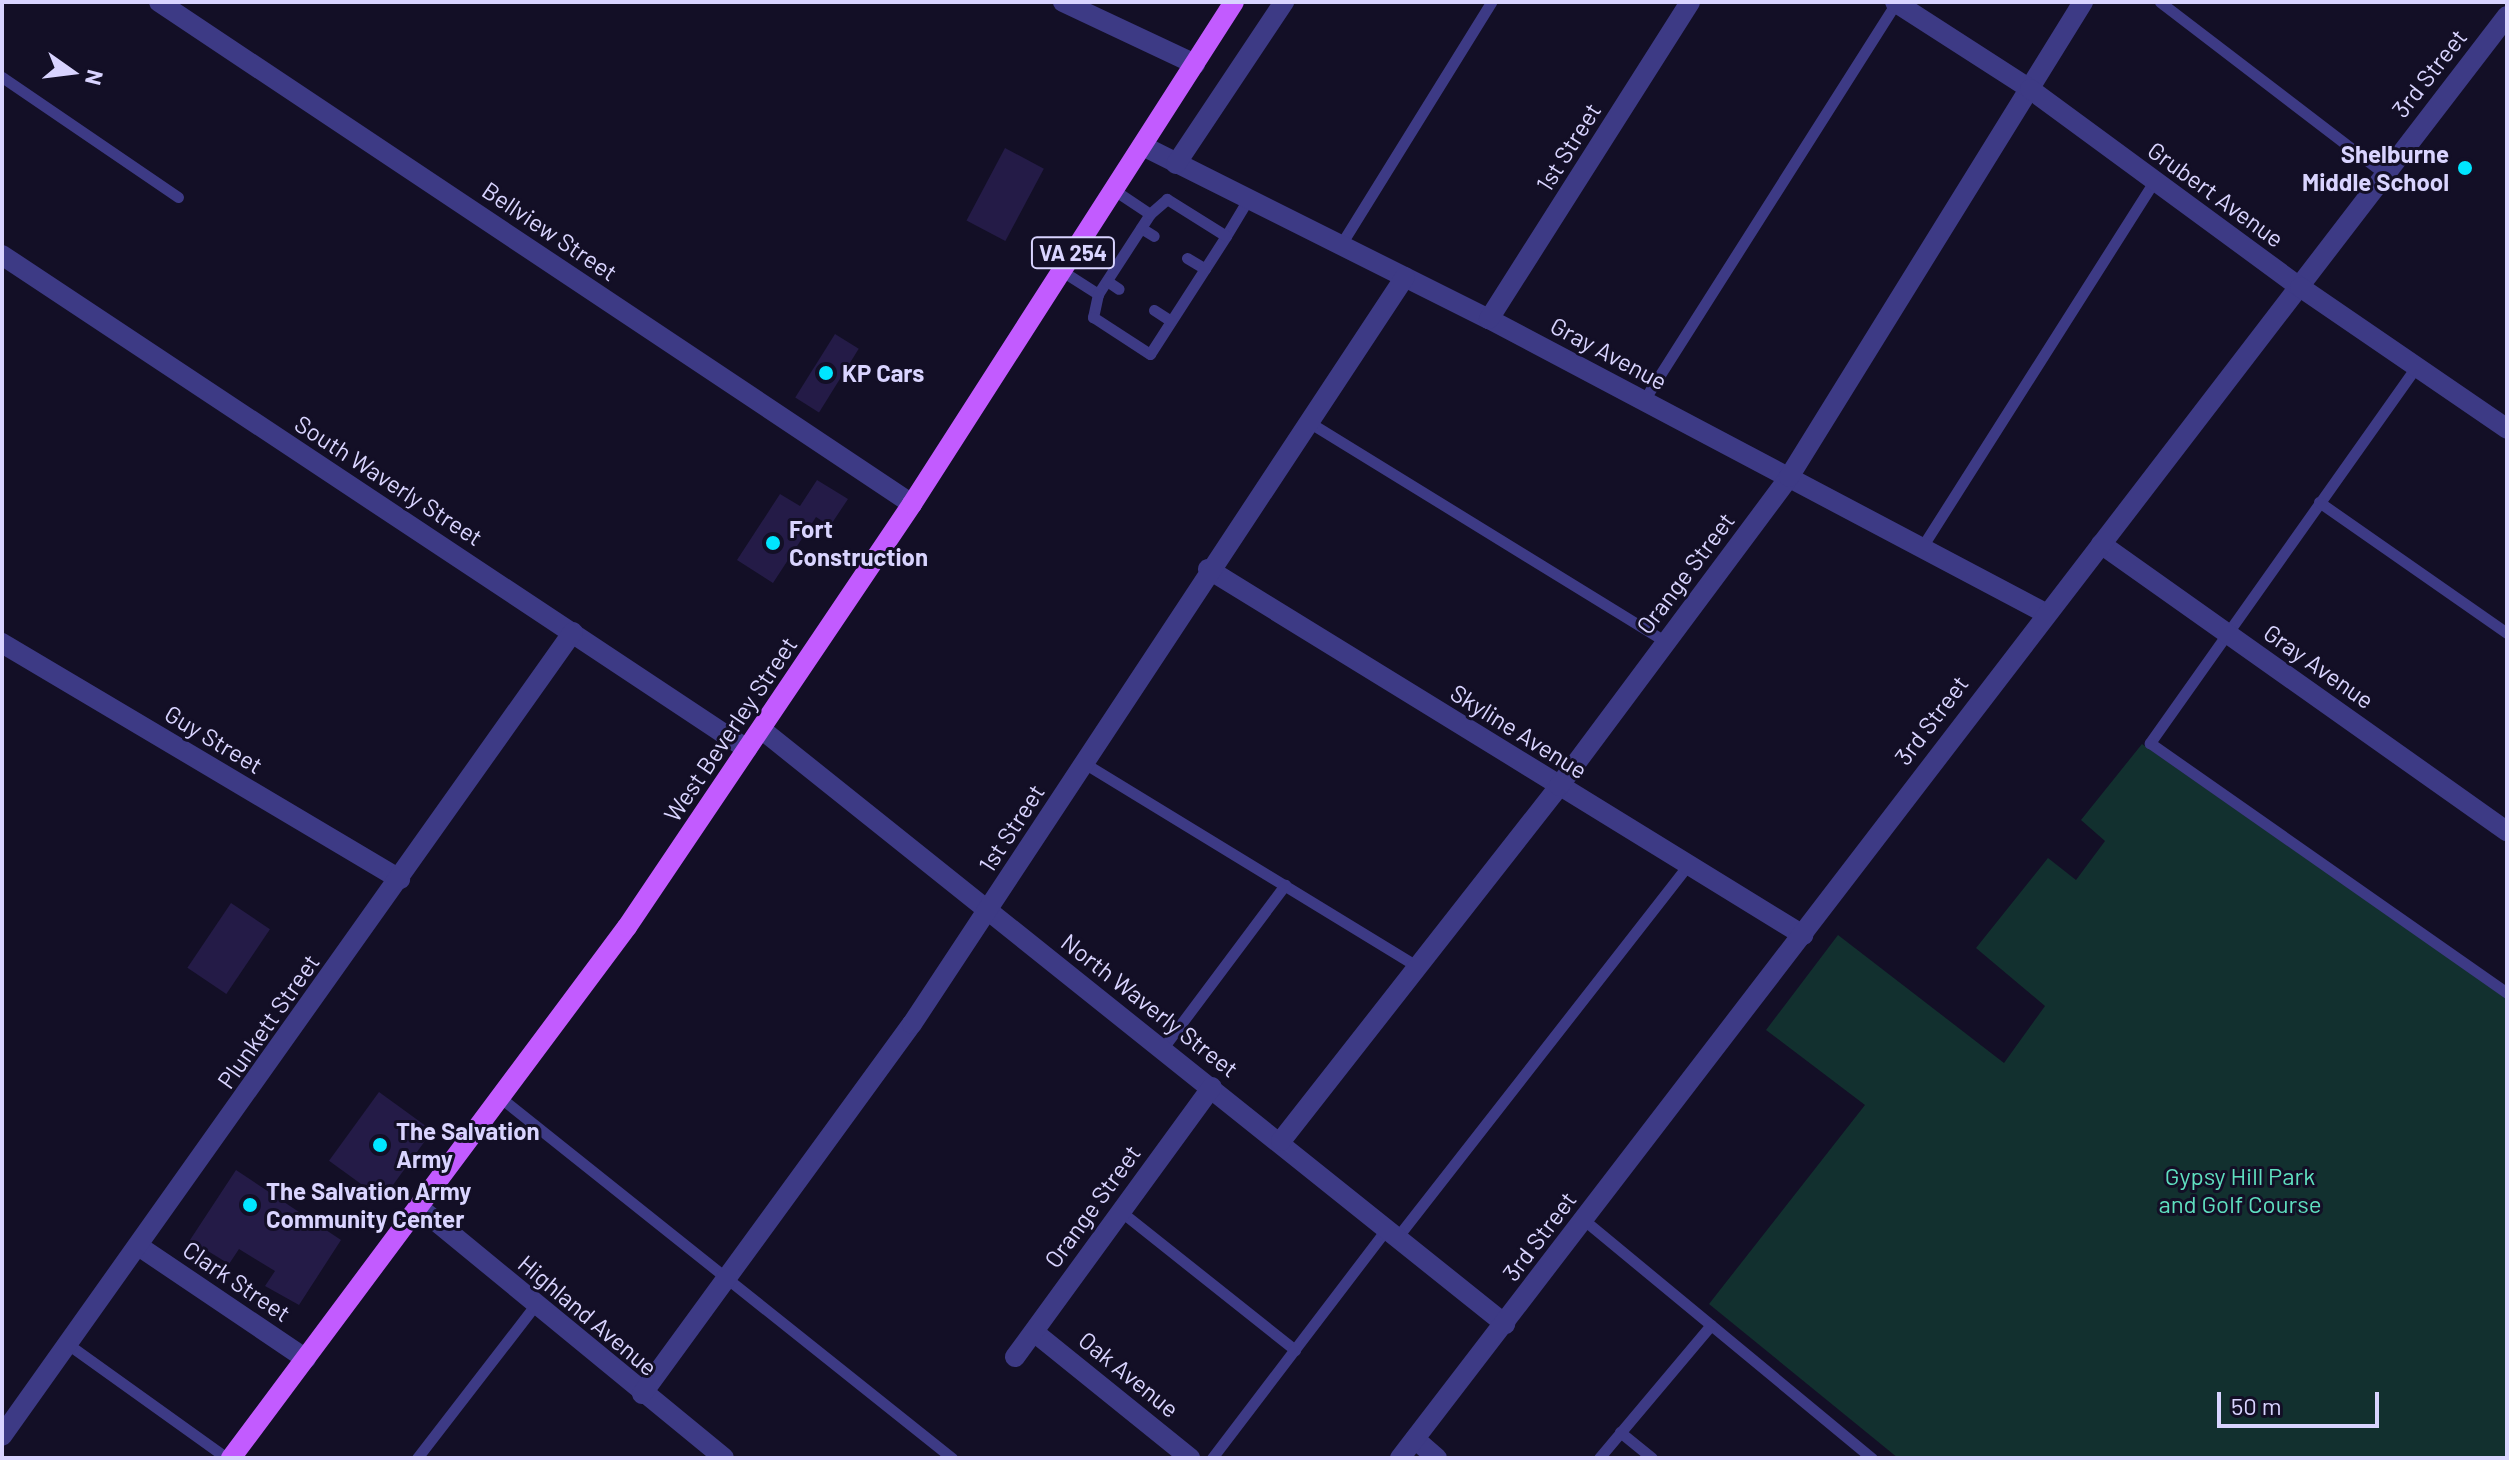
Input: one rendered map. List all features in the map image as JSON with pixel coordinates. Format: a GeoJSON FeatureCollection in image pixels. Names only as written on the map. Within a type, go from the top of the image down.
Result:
{"type":"FeatureCollection","features":[{"type":"Feature","properties":{"kind":"main road","name":"West Beverley Street"},"geometry":{"type":"LineString","coordinates":[[229,1458],[502,1099],[761,729],[912,504],[1234,2]]}},
{"type":"Feature","properties":{"kind":"street","name":"Bellview Street"},"geometry":{"type":"LineString","coordinates":[[159,2],[912,504]]}},
{"type":"Feature","properties":{"kind":"street"},"geometry":{"type":"LineString","coordinates":[[1063,2],[1195,64]]}},
{"type":"Feature","properties":{"kind":"street"},"geometry":{"type":"LineString","coordinates":[[1176,164],[1284,2]]}},
{"type":"Feature","properties":{"kind":"street","name":"1st Street"},"geometry":{"type":"LineString","coordinates":[[1489,319],[1690,2]]}},
{"type":"Feature","properties":{"kind":"street","name":"Grubert Avenue"},"geometry":{"type":"LineString","coordinates":[[1895,2],[2030,89],[2300,287],[2507,429]]}},
{"type":"Feature","properties":{"kind":"street","name":"Orange Street"},"geometry":{"type":"LineString","coordinates":[[1281,1141],[1559,786],[1789,477],[2083,2]]}},
{"type":"Feature","properties":{"kind":"street"},"geometry":{"type":"LineString","coordinates":[[2497,2],[2507,8]]}},
{"type":"Feature","properties":{"kind":"street","name":"3rd Street"},"geometry":{"type":"LineString","coordinates":[[1400,1458],[2507,16]]}},
{"type":"Feature","properties":{"kind":"street","name":"Gray Avenue"},"geometry":{"type":"LineString","coordinates":[[1143,146],[1247,201],[1489,319],[2047,614]]}},
{"type":"Feature","properties":{"kind":"street","name":"South Waverly Street"},"geometry":{"type":"LineString","coordinates":[[2,255],[747,749]]}},
{"type":"Feature","properties":{"kind":"street","name":"1st Street"},"geometry":{"type":"LineString","coordinates":[[642,1394],[729,1280],[988,911],[1208,569],[1405,277]]}},
{"type":"Feature","properties":{"kind":"street","name":"Gray Avenue"},"geometry":{"type":"LineString","coordinates":[[2101,544],[2507,831]]}},
{"type":"Feature","properties":{"kind":"street","name":"Skyline Avenue"},"geometry":{"type":"LineString","coordinates":[[1208,569],[1803,935]]}},
{"type":"Feature","properties":{"kind":"street","name":"Plunkett Street"},"geometry":{"type":"LineString","coordinates":[[2,1436],[140,1247],[573,632]]}},
{"type":"Feature","properties":{"kind":"street","name":"Guy Street"},"geometry":{"type":"LineString","coordinates":[[2,643],[400,879]]}},
{"type":"Feature","properties":{"kind":"street","name":"North Waverly Street"},"geometry":{"type":"LineString","coordinates":[[761,729],[1394,1231],[1505,1324]]}},
{"type":"Feature","properties":{"kind":"street","name":"Orange Street"},"geometry":{"type":"LineString","coordinates":[[1015,1357],[1119,1210],[1212,1087]]}},
{"type":"Feature","properties":{"kind":"street","name":"Highland Avenue"},"geometry":{"type":"LineString","coordinates":[[421,1209],[642,1394],[724,1458]]}},
{"type":"Feature","properties":{"kind":"street","name":"Clark Street"},"geometry":{"type":"LineString","coordinates":[[140,1247],[306,1359]]}},
{"type":"Feature","properties":{"kind":"street","name":"Oak Avenue"},"geometry":{"type":"LineString","coordinates":[[1034,1332],[1190,1458]]}},
{"type":"Feature","properties":{"kind":"street"},"geometry":{"type":"LineString","coordinates":[[1415,1439],[1437,1458]]}},
{"type":"Feature","properties":{"kind":"lane"},"geometry":{"type":"LineString","coordinates":[[1340,247],[1491,2]]}},
{"type":"Feature","properties":{"kind":"lane"},"geometry":{"type":"LineString","coordinates":[[1644,400],[1895,2]]}},
{"type":"Feature","properties":{"kind":"lane"},"geometry":{"type":"LineString","coordinates":[[2160,2],[2384,173]]}},
{"type":"Feature","properties":{"kind":"lane"},"geometry":{"type":"LineString","coordinates":[[2,77],[178,197]]}},
{"type":"Feature","properties":{"kind":"lane"},"geometry":{"type":"LineString","coordinates":[[1922,547],[2154,181]]}},
{"type":"Feature","properties":{"kind":"lane"},"geometry":{"type":"LineString","coordinates":[[1114,190],[1150,214]]}},
{"type":"Feature","properties":{"kind":"lane"},"geometry":{"type":"LineString","coordinates":[[1226,236],[1167,199],[1150,214],[1098,294],[1093,317],[1150,354],[1226,236],[1247,201]]}},
{"type":"Feature","properties":{"kind":"lane"},"geometry":{"type":"LineString","coordinates":[[1141,228],[1154,236]]}},
{"type":"Feature","properties":{"kind":"lane"},"geometry":{"type":"LineString","coordinates":[[1187,258],[1205,269]]}},
{"type":"Feature","properties":{"kind":"lane"},"geometry":{"type":"LineString","coordinates":[[1062,271],[1098,294]]}},
{"type":"Feature","properties":{"kind":"lane"},"geometry":{"type":"LineString","coordinates":[[1107,281],[1119,289]]}},
{"type":"Feature","properties":{"kind":"lane"},"geometry":{"type":"LineString","coordinates":[[1154,310],[1171,321]]}},
{"type":"Feature","properties":{"kind":"lane"},"geometry":{"type":"LineString","coordinates":[[2416,367],[2150,743],[2507,993]]}},
{"type":"Feature","properties":{"kind":"lane"},"geometry":{"type":"LineString","coordinates":[[1307,421],[1666,642]]}},
{"type":"Feature","properties":{"kind":"lane"},"geometry":{"type":"LineString","coordinates":[[2319,502],[2507,633]]}},
{"type":"Feature","properties":{"kind":"lane"},"geometry":{"type":"LineString","coordinates":[[1084,763],[1418,967]]}},
{"type":"Feature","properties":{"kind":"lane"},"geometry":{"type":"LineString","coordinates":[[1212,1458],[1295,1350],[1688,865]]}},
{"type":"Feature","properties":{"kind":"lane"},"geometry":{"type":"LineString","coordinates":[[1163,1048],[1285,885]]}},
{"type":"Feature","properties":{"kind":"lane"},"geometry":{"type":"LineString","coordinates":[[502,1099],[952,1458]]}},
{"type":"Feature","properties":{"kind":"lane"},"geometry":{"type":"LineString","coordinates":[[1119,1210],[1295,1350]]}},
{"type":"Feature","properties":{"kind":"lane"},"geometry":{"type":"LineString","coordinates":[[1584,1220],[1872,1458]]}},
{"type":"Feature","properties":{"kind":"lane"},"geometry":{"type":"LineString","coordinates":[[417,1458],[536,1304]]}},
{"type":"Feature","properties":{"kind":"lane"},"geometry":{"type":"LineString","coordinates":[[1599,1458],[1711,1325]]}},
{"type":"Feature","properties":{"kind":"lane"},"geometry":{"type":"LineString","coordinates":[[69,1345],[229,1458]]}},
{"type":"Feature","properties":{"kind":"lane"},"geometry":{"type":"LineString","coordinates":[[1620,1432],[1652,1458]]}},
{"type":"Feature","properties":{"kind":"green space","name":"Gypsy Hill Park and Golf Course"},"geometry":{"type":"Polygon","coordinates":[[[2142,744],[2507,999],[2507,1458],[1898,1458],[1709,1304],[1865,1105],[1766,1030],[1838,935],[2004,1063],[2045,1006],[1976,948],[2048,858],[2076,880],[2105,841],[2081,820],[2142,744]]]}},
{"type":"Feature","properties":{"kind":"building"},"geometry":{"type":"Polygon","coordinates":[[[1005,148],[1044,169],[1005,241],[967,220],[1005,148]]]}},
{"type":"Feature","properties":{"kind":"building","name":"KP Cars"},"geometry":{"type":"Polygon","coordinates":[[[835,334],[859,349],[819,412],[795,398],[835,334]]]}},
{"type":"Feature","properties":{"kind":"building","name":"Fort Construction"},"geometry":{"type":"Polygon","coordinates":[[[817,480],[848,499],[830,526],[816,517],[773,583],[737,560],[780,494],[800,506],[817,480]]]}},
{"type":"Feature","properties":{"kind":"building"},"geometry":{"type":"Polygon","coordinates":[[[231,903],[270,929],[226,994],[187,968],[231,903]]]}},
{"type":"Feature","properties":{"kind":"building","name":"The Salvation Army"},"geometry":{"type":"Polygon","coordinates":[[[379,1092],[432,1131],[382,1200],[329,1161],[379,1092]]]}},
{"type":"Feature","properties":{"kind":"building","name":"The Salvation Army Community Center"},"geometry":{"type":"Polygon","coordinates":[[[236,1170],[341,1240],[299,1305],[265,1286],[275,1271],[239,1249],[229,1264],[190,1240],[236,1170]]]}},
{"type":"Feature","properties":{"kind":"place","name":"Shelburne Middle School"},"geometry":{"type":"Point","coordinates":[2465,168]}},
{"type":"Feature","properties":{"kind":"place","name":"KP Cars"},"geometry":{"type":"Point","coordinates":[826,373]}},
{"type":"Feature","properties":{"kind":"place","name":"Fort Construction"},"geometry":{"type":"Point","coordinates":[773,543]}},
{"type":"Feature","properties":{"kind":"place","name":"The Salvation Army"},"geometry":{"type":"Point","coordinates":[380,1145]}},
{"type":"Feature","properties":{"kind":"place","name":"The Salvation Army Community Center"},"geometry":{"type":"Point","coordinates":[250,1205]}}]}
